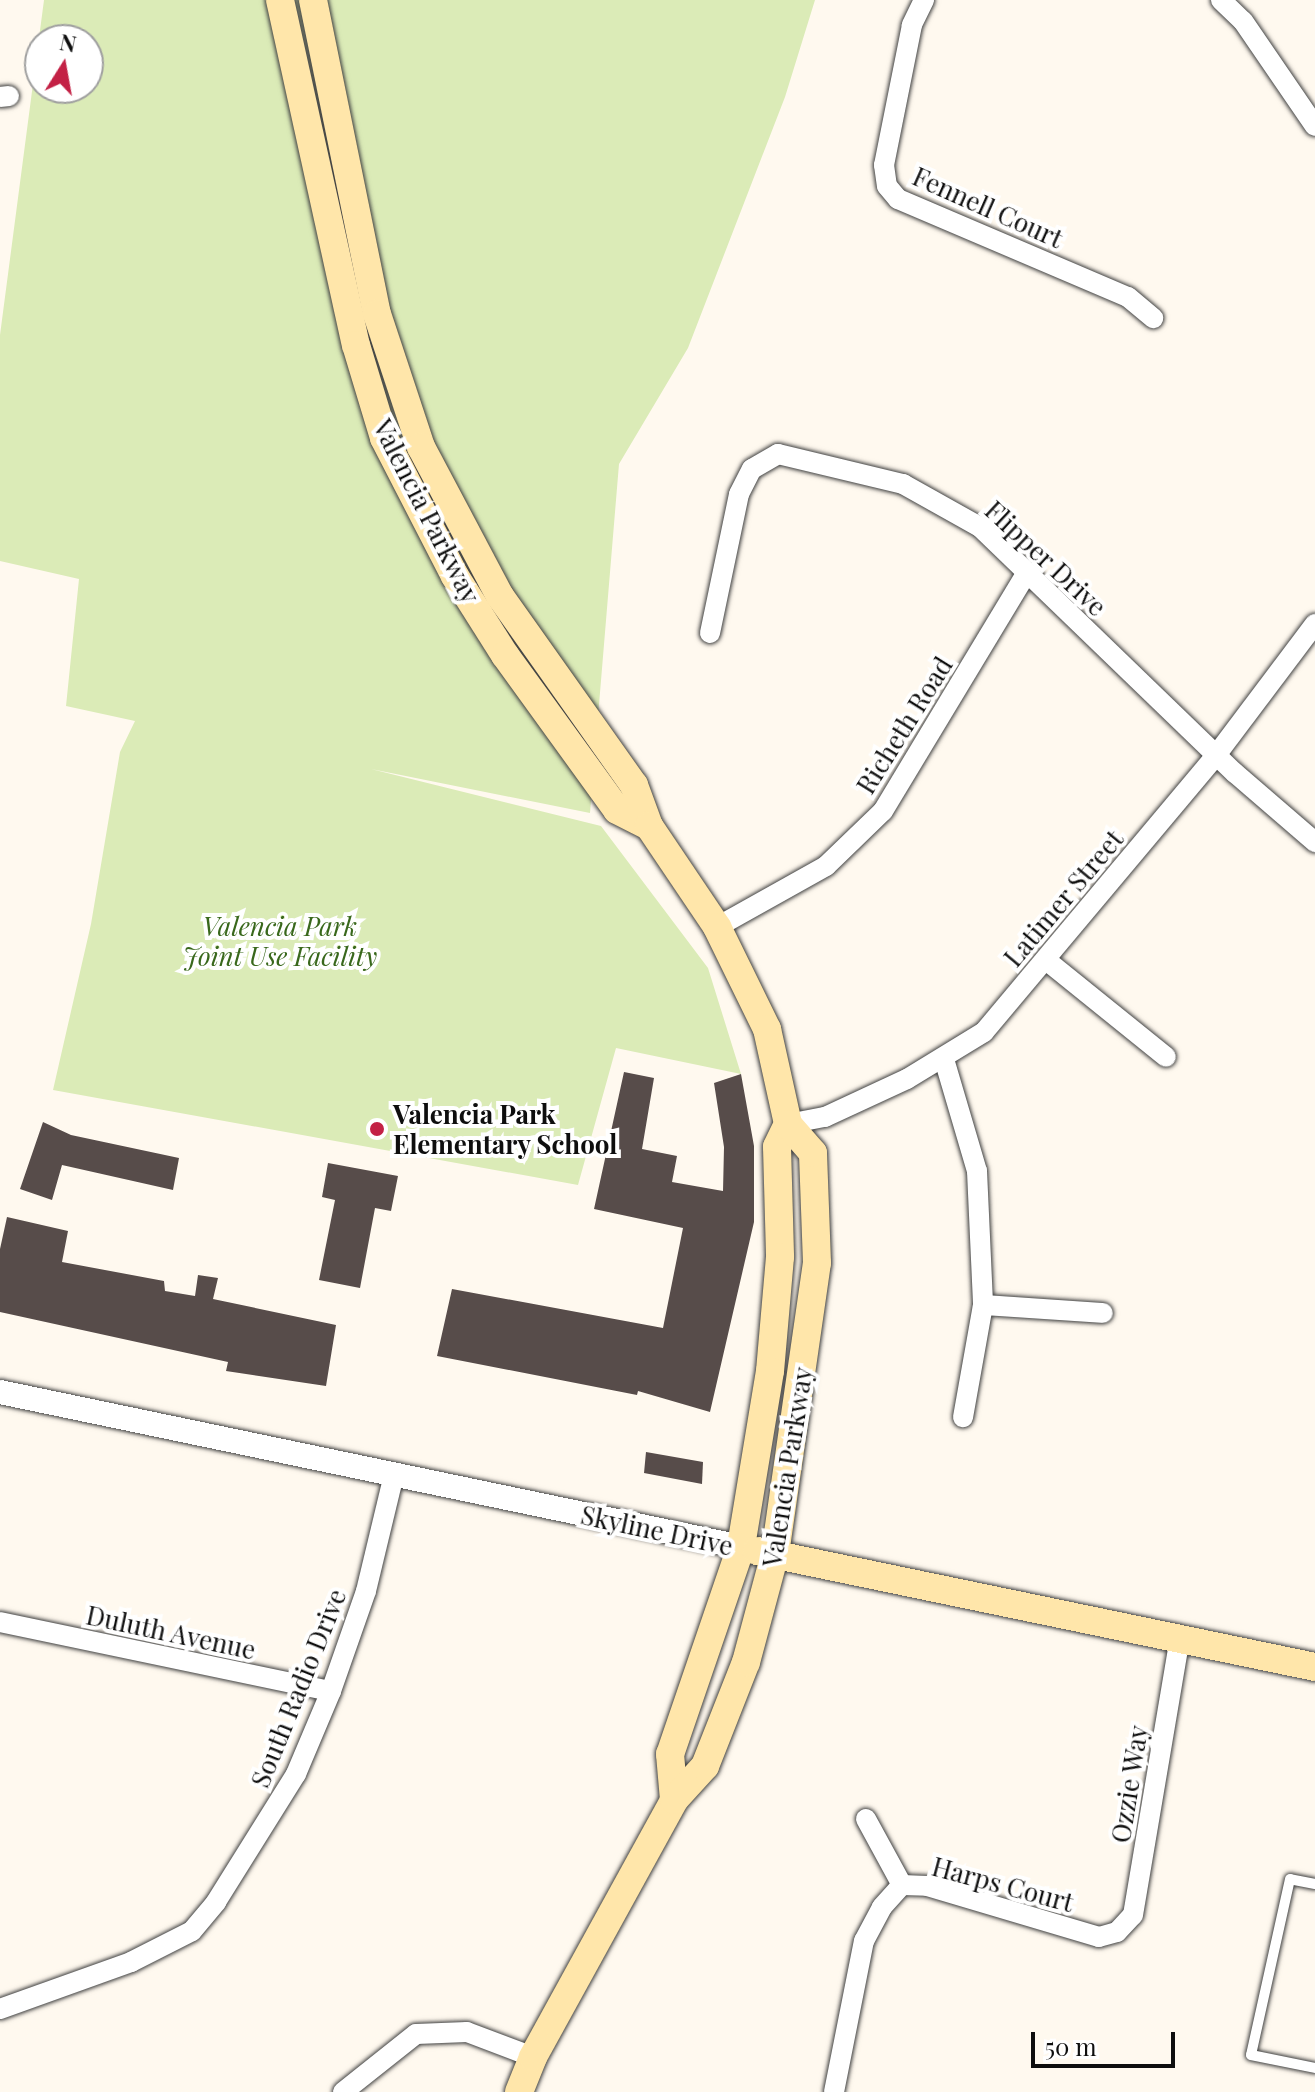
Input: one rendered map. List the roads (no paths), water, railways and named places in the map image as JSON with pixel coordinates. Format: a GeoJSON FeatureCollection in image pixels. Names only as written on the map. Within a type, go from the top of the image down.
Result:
{"type":"FeatureCollection","features":[{"type":"Feature","properties":{"kind":"main road","name":"Valencia Parkway"},"geometry":{"type":"LineString","coordinates":[[280,0],[356,345],[384,438],[455,576],[505,655],[617,810],[649,826]]}},
{"type":"Feature","properties":{"kind":"main road","name":"Valencia Parkway"},"geometry":{"type":"LineString","coordinates":[[313,0],[376,309],[421,447],[500,596],[634,785],[649,826],[717,927],[767,1029],[788,1124],[813,1153],[817,1263],[775,1554],[746,1662],[705,1766],[674,1800],[533,2057],[519,2092]]}},
{"type":"Feature","properties":{"kind":"main road","name":"Valencia Parkway"},"geometry":{"type":"LineString","coordinates":[[674,1800],[670,1754],[741,1547],[770,1371],[780,1257],[777,1147],[788,1124]]}},
{"type":"Feature","properties":{"kind":"main road","name":"Skyline Drive"},"geometry":{"type":"LineString","coordinates":[[741,1547],[1315,1667]]}},
{"type":"Feature","properties":{"kind":"street","name":"Fennell Court"},"geometry":{"type":"LineString","coordinates":[[924,0],[912,25],[884,165],[887,186],[898,199],[1128,297],[1153,318]]}},
{"type":"Feature","properties":{"kind":"street"},"geometry":{"type":"LineString","coordinates":[[1221,0],[1243,21],[1315,126]]}},
{"type":"Feature","properties":{"kind":"street","name":"Flipper Drive"},"geometry":{"type":"LineString","coordinates":[[710,633],[739,494],[752,469],[778,454],[903,484],[944,502],[980,527],[1217,754],[1315,842]]}},
{"type":"Feature","properties":{"kind":"street","name":"Richeth Road"},"geometry":{"type":"LineString","coordinates":[[717,927],[826,866],[883,811],[1026,574]]}},
{"type":"Feature","properties":{"kind":"street","name":"Latimer Street"},"geometry":{"type":"LineString","coordinates":[[788,1124],[825,1117],[944,1059],[984,1032],[1217,754],[1315,624]]}},
{"type":"Feature","properties":{"kind":"street"},"geometry":{"type":"LineString","coordinates":[[1046,960],[1166,1057]]}},
{"type":"Feature","properties":{"kind":"street"},"geometry":{"type":"LineString","coordinates":[[944,1059],[977,1171],[983,1305],[963,1417]]}},
{"type":"Feature","properties":{"kind":"street"},"geometry":{"type":"LineString","coordinates":[[983,1305],[1103,1313]]}},
{"type":"Feature","properties":{"kind":"street","name":"Skyline Drive"},"geometry":{"type":"LineString","coordinates":[[0,1392],[741,1547]]}},
{"type":"Feature","properties":{"kind":"street","name":"South Radio Drive"},"geometry":{"type":"LineString","coordinates":[[0,2009],[131,1962],[192,1931],[264,1830],[296,1774],[331,1691],[366,1591],[394,1474]]}},
{"type":"Feature","properties":{"kind":"street","name":"Duluth Avenue"},"geometry":{"type":"LineString","coordinates":[[0,1622],[331,1691]]}},
{"type":"Feature","properties":{"kind":"street","name":"Ozzie Way"},"geometry":{"type":"LineString","coordinates":[[1117,1932],[1133,1915],[1180,1638]]}},
{"type":"Feature","properties":{"kind":"street","name":"Harps Court"},"geometry":{"type":"LineString","coordinates":[[866,1819],[902,1885],[927,1886],[1099,1937],[1117,1932]]}},
{"type":"Feature","properties":{"kind":"street"},"geometry":{"type":"LineString","coordinates":[[834,2092],[864,1941],[882,1907],[902,1885]]}},
{"type":"Feature","properties":{"kind":"street"},"geometry":{"type":"LineString","coordinates":[[343,2092],[416,2034],[467,2032],[533,2057]]}},
{"type":"Feature","properties":{"kind":"lane"},"geometry":{"type":"LineString","coordinates":[[1315,1884],[1290,1879],[1251,2055],[1315,2068]]}},
{"type":"Feature","properties":{"kind":"place","name":"Valencia Park Elementary School"},"geometry":{"type":"Point","coordinates":[377,1129]}},
{"type":"Feature","properties":{"kind":"park label","name":"Valencia Park Joint Use Facility"},"geometry":{"type":"Point","coordinates":[280,941]}}]}
